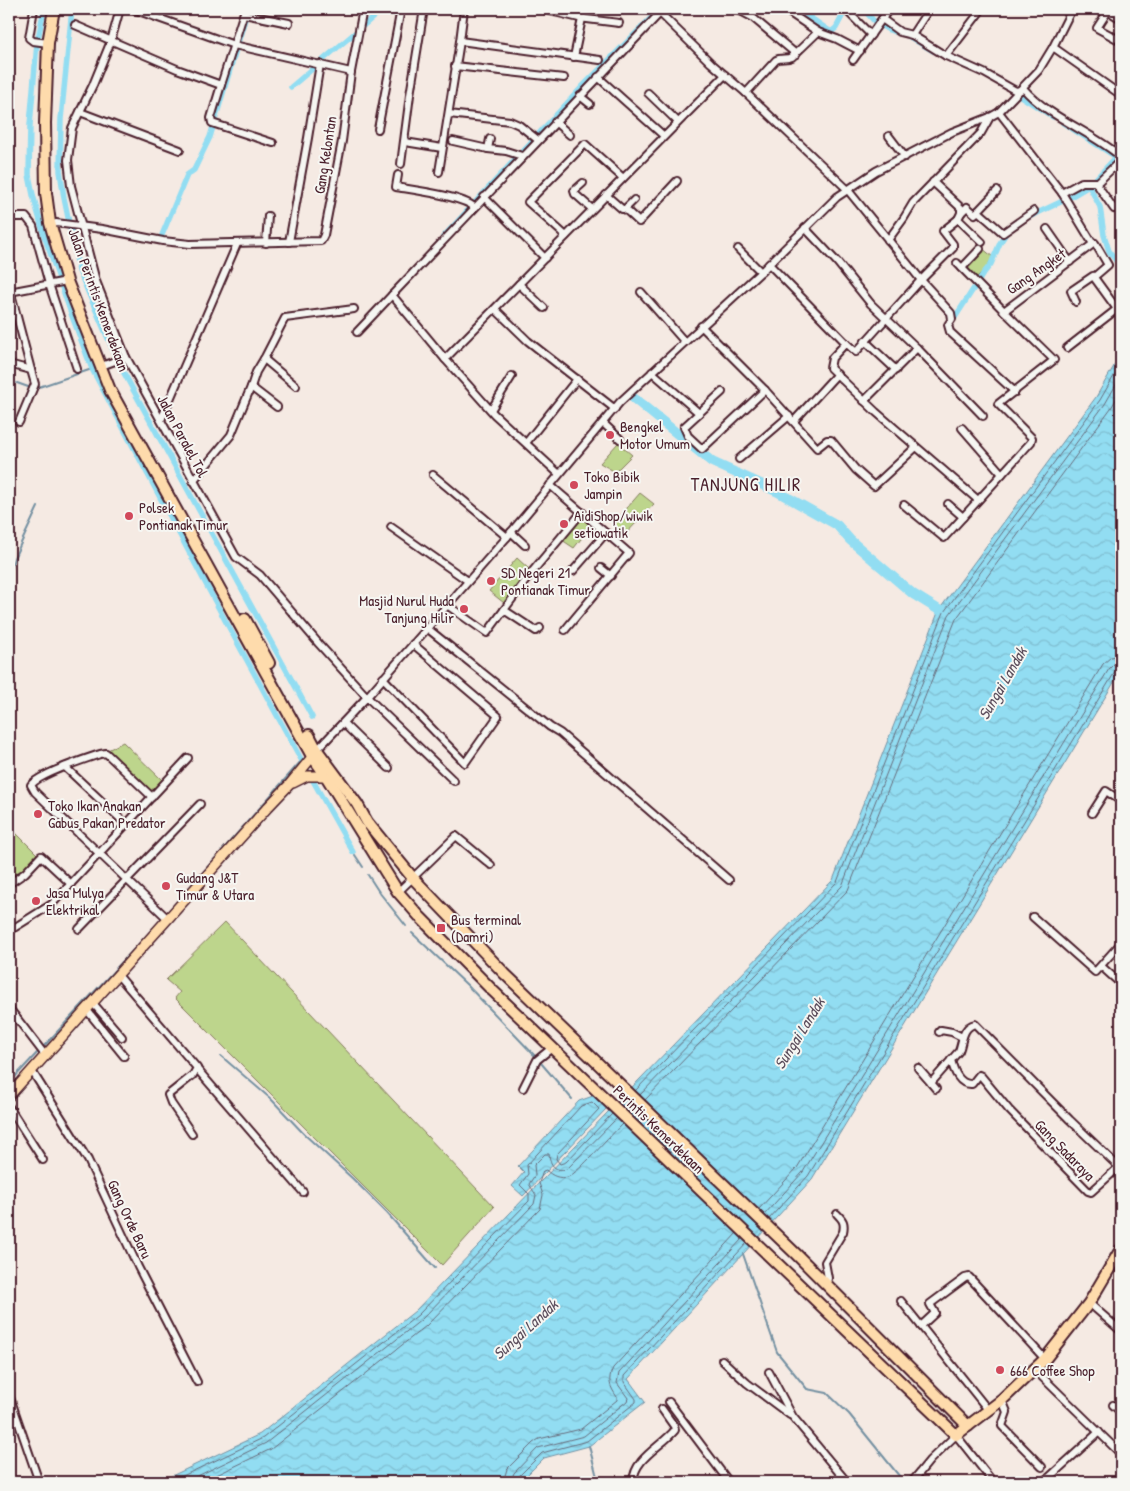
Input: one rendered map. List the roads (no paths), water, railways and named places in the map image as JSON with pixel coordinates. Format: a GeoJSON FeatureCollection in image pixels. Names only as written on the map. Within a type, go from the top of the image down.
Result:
{"type":"FeatureCollection","features":[{"type":"Feature","properties":{"kind":"highway","name":"Jalan Perintis Kemerdekaan"},"geometry":{"type":"LineString","coordinates":[[56,9],[45,43],[44,122],[46,193],[50,223],[66,281],[110,390],[274,680]]}},
{"type":"Feature","properties":{"kind":"highway","name":"Jalan Perintis Kemerdekaan"},"geometry":{"type":"LineString","coordinates":[[56,9],[48,112],[51,196],[58,234],[88,323],[115,388],[261,648],[274,680]]}},
{"type":"Feature","properties":{"kind":"highway"},"geometry":{"type":"LineString","coordinates":[[274,680],[310,760],[357,804],[367,822],[412,877],[505,974],[827,1284],[968,1426]]}},
{"type":"Feature","properties":{"kind":"highway","name":"Perintis Kemerdekaan"},"geometry":{"type":"LineString","coordinates":[[310,760],[326,776],[398,892],[493,990],[956,1435]]}},
{"type":"Feature","properties":{"kind":"highway"},"geometry":{"type":"LineString","coordinates":[[956,1435],[1002,1400],[1045,1359],[1089,1303],[1121,1249]]}},
{"type":"Feature","properties":{"kind":"highway"},"geometry":{"type":"LineString","coordinates":[[835,1320],[844,1302]]}},
{"type":"Feature","properties":{"kind":"main road"},"geometry":{"type":"LineString","coordinates":[[9,1096],[117,974],[289,786],[310,760]]}},
{"type":"Feature","properties":{"kind":"main road"},"geometry":{"type":"LineString","coordinates":[[289,786],[307,776],[326,776]]}},
{"type":"Feature","properties":{"kind":"street"},"geometry":{"type":"LineString","coordinates":[[34,9],[29,38],[33,41],[45,43]]}},
{"type":"Feature","properties":{"kind":"street","name":"Jalan Paralel Tol"},"geometry":{"type":"LineString","coordinates":[[120,9],[111,41],[70,138],[68,160],[71,186],[80,226],[96,281],[125,358],[236,557],[260,575],[367,697],[454,781]]}},
{"type":"Feature","properties":{"kind":"street"},"geometry":{"type":"LineString","coordinates":[[133,9],[238,46],[351,72]]}},
{"type":"Feature","properties":{"kind":"street","name":"Gang Kelontan"},"geometry":{"type":"LineString","coordinates":[[289,242],[321,241],[324,235],[342,141],[351,72],[363,9]]}},
{"type":"Feature","properties":{"kind":"street"},"geometry":{"type":"LineString","coordinates":[[378,129],[400,9]]}},
{"type":"Feature","properties":{"kind":"street"},"geometry":{"type":"LineString","coordinates":[[401,164],[424,9]]}},
{"type":"Feature","properties":{"kind":"street"},"geometry":{"type":"LineString","coordinates":[[439,172],[464,9]]}},
{"type":"Feature","properties":{"kind":"street"},"geometry":{"type":"LineString","coordinates":[[542,9],[582,19],[619,23]]}},
{"type":"Feature","properties":{"kind":"street"},"geometry":{"type":"LineString","coordinates":[[574,57],[584,9]]}},
{"type":"Feature","properties":{"kind":"street"},"geometry":{"type":"LineString","coordinates":[[737,9],[752,17],[796,54]]}},
{"type":"Feature","properties":{"kind":"street"},"geometry":{"type":"LineString","coordinates":[[853,60],[890,9]]}},
{"type":"Feature","properties":{"kind":"street"},"geometry":{"type":"LineString","coordinates":[[912,35],[928,9]]}},
{"type":"Feature","properties":{"kind":"street"},"geometry":{"type":"LineString","coordinates":[[946,56],[982,9]]}},
{"type":"Feature","properties":{"kind":"street"},"geometry":{"type":"LineString","coordinates":[[310,760],[509,535],[615,409],[652,372],[761,272],[832,200],[876,171],[952,132],[999,112],[1039,70],[1072,9]]}},
{"type":"Feature","properties":{"kind":"street"},"geometry":{"type":"LineString","coordinates":[[846,10],[873,32]]}},
{"type":"Feature","properties":{"kind":"street"},"geometry":{"type":"LineString","coordinates":[[1121,18],[1107,10],[1097,28],[1121,42]]}},
{"type":"Feature","properties":{"kind":"street"},"geometry":{"type":"LineString","coordinates":[[357,332],[537,138],[555,122],[663,11],[725,75],[847,189],[921,280],[951,313],[952,319],[948,325],[950,332],[1015,392]]}},
{"type":"Feature","properties":{"kind":"street"},"geometry":{"type":"LineString","coordinates":[[788,11],[818,32],[860,51]]}},
{"type":"Feature","properties":{"kind":"street"},"geometry":{"type":"LineString","coordinates":[[274,144],[214,123],[211,118],[221,85],[238,46],[246,14],[289,24]]}},
{"type":"Feature","properties":{"kind":"street"},"geometry":{"type":"LineString","coordinates":[[881,20],[900,32],[912,35],[946,56],[984,73],[1019,92],[1088,133],[1120,157],[1093,182],[1082,182],[1064,197]]}},
{"type":"Feature","properties":{"kind":"street"},"geometry":{"type":"LineString","coordinates":[[75,25],[177,69],[221,85]]}},
{"type":"Feature","properties":{"kind":"street"},"geometry":{"type":"LineString","coordinates":[[746,93],[776,60],[788,60],[818,32]]}},
{"type":"Feature","properties":{"kind":"street"},"geometry":{"type":"LineString","coordinates":[[460,41],[600,60]]}},
{"type":"Feature","properties":{"kind":"street"},"geometry":{"type":"LineString","coordinates":[[1053,47],[1121,95]]}},
{"type":"Feature","properties":{"kind":"street"},"geometry":{"type":"LineString","coordinates":[[56,223],[163,242],[203,245],[289,242],[320,64]]}},
{"type":"Feature","properties":{"kind":"street"},"geometry":{"type":"LineString","coordinates":[[455,66],[564,78]]}},
{"type":"Feature","properties":{"kind":"street"},"geometry":{"type":"LineString","coordinates":[[445,359],[725,75]]}},
{"type":"Feature","properties":{"kind":"street"},"geometry":{"type":"LineString","coordinates":[[598,77],[664,136]]}},
{"type":"Feature","properties":{"kind":"street"},"geometry":{"type":"LineString","coordinates":[[648,93],[678,122]]}},
{"type":"Feature","properties":{"kind":"street"},"geometry":{"type":"LineString","coordinates":[[580,96],[590,104]]}},
{"type":"Feature","properties":{"kind":"street"},"geometry":{"type":"LineString","coordinates":[[80,112],[180,150]]}},
{"type":"Feature","properties":{"kind":"street"},"geometry":{"type":"LineString","coordinates":[[999,112],[1064,197],[1108,265],[1094,277],[1092,276],[1071,291],[1076,302]]}},
{"type":"Feature","properties":{"kind":"street"},"geometry":{"type":"LineString","coordinates":[[449,114],[504,119],[518,125],[537,138]]}},
{"type":"Feature","properties":{"kind":"street"},"geometry":{"type":"LineString","coordinates":[[888,240],[913,203],[981,133],[990,117]]}},
{"type":"Feature","properties":{"kind":"street"},"geometry":{"type":"LineString","coordinates":[[555,122],[570,135]]}},
{"type":"Feature","properties":{"kind":"street"},"geometry":{"type":"LineString","coordinates":[[889,136],[905,157]]}},
{"type":"Feature","properties":{"kind":"street"},"geometry":{"type":"LineString","coordinates":[[488,149],[490,139]]}},
{"type":"Feature","properties":{"kind":"street"},"geometry":{"type":"LineString","coordinates":[[453,141],[522,156]]}},
{"type":"Feature","properties":{"kind":"street"},"geometry":{"type":"LineString","coordinates":[[405,142],[442,148]]}},
{"type":"Feature","properties":{"kind":"street"},"geometry":{"type":"LineString","coordinates":[[566,236],[528,202],[585,144],[623,178]]}},
{"type":"Feature","properties":{"kind":"street"},"geometry":{"type":"LineString","coordinates":[[398,175],[396,187],[440,195],[470,203],[474,207]]}},
{"type":"Feature","properties":{"kind":"street"},"geometry":{"type":"LineString","coordinates":[[606,195],[639,222],[676,181]]}},
{"type":"Feature","properties":{"kind":"street"},"geometry":{"type":"LineString","coordinates":[[933,182],[959,207],[961,210],[959,216]]}},
{"type":"Feature","properties":{"kind":"street"},"geometry":{"type":"LineString","coordinates":[[1093,182],[1114,209],[1121,205]]}},
{"type":"Feature","properties":{"kind":"street"},"geometry":{"type":"LineString","coordinates":[[583,183],[574,191],[575,194],[592,209]]}},
{"type":"Feature","properties":{"kind":"street"},"geometry":{"type":"LineString","coordinates":[[769,264],[856,352],[921,280],[953,248],[954,245],[943,231],[967,207],[975,214],[997,191]]}},
{"type":"Feature","properties":{"kind":"street"},"geometry":{"type":"LineString","coordinates":[[484,197],[545,258]]}},
{"type":"Feature","properties":{"kind":"street"},"geometry":{"type":"LineString","coordinates":[[625,209],[634,200]]}},
{"type":"Feature","properties":{"kind":"street"},"geometry":{"type":"LineString","coordinates":[[978,211],[1003,233],[1034,211]]}},
{"type":"Feature","properties":{"kind":"street"},"geometry":{"type":"LineString","coordinates":[[9,216],[26,217],[31,222],[77,369]]}},
{"type":"Feature","properties":{"kind":"street"},"geometry":{"type":"LineString","coordinates":[[266,243],[268,216]]}},
{"type":"Feature","properties":{"kind":"street"},"geometry":{"type":"LineString","coordinates":[[959,216],[981,246],[962,268]]}},
{"type":"Feature","properties":{"kind":"street"},"geometry":{"type":"LineString","coordinates":[[805,228],[837,262],[866,298],[918,348],[983,416]]}},
{"type":"Feature","properties":{"kind":"street"},"geometry":{"type":"LineString","coordinates":[[1047,229],[1070,262]]}},
{"type":"Feature","properties":{"kind":"street"},"geometry":{"type":"LineString","coordinates":[[161,420],[237,244]]}},
{"type":"Feature","properties":{"kind":"street","name":"Gang Angket"},"geometry":{"type":"LineString","coordinates":[[904,505],[944,538],[1032,440],[998,404],[1054,360],[1004,311],[1093,244]]}},
{"type":"Feature","properties":{"kind":"street"},"geometry":{"type":"LineString","coordinates":[[738,249],[761,272]]}},
{"type":"Feature","properties":{"kind":"street"},"geometry":{"type":"LineString","coordinates":[[957,263],[1004,311]]}},
{"type":"Feature","properties":{"kind":"street"},"geometry":{"type":"LineString","coordinates":[[1068,348],[1117,309],[1094,277]]}},
{"type":"Feature","properties":{"kind":"street"},"geometry":{"type":"LineString","coordinates":[[19,422],[35,381],[9,290],[66,281]]}},
{"type":"Feature","properties":{"kind":"street"},"geometry":{"type":"LineString","coordinates":[[519,284],[544,308]]}},
{"type":"Feature","properties":{"kind":"street"},"geometry":{"type":"LineString","coordinates":[[641,292],[684,341]]}},
{"type":"Feature","properties":{"kind":"street"},"geometry":{"type":"LineString","coordinates":[[392,295],[445,359],[491,410],[559,474]]}},
{"type":"Feature","properties":{"kind":"street"},"geometry":{"type":"LineString","coordinates":[[193,480],[231,435],[256,370],[264,360],[286,317],[354,309]]}},
{"type":"Feature","properties":{"kind":"street"},"geometry":{"type":"LineString","coordinates":[[495,309],[528,341],[615,409]]}},
{"type":"Feature","properties":{"kind":"street"},"geometry":{"type":"LineString","coordinates":[[9,324],[18,321]]}},
{"type":"Feature","properties":{"kind":"street"},"geometry":{"type":"LineString","coordinates":[[701,326],[765,390],[817,448],[827,440],[831,440],[856,470],[874,486],[916,447]]}},
{"type":"Feature","properties":{"kind":"street"},"geometry":{"type":"LineString","coordinates":[[865,341],[896,370]]}},
{"type":"Feature","properties":{"kind":"street"},"geometry":{"type":"LineString","coordinates":[[846,344],[832,358],[830,368],[864,401],[978,500]]}},
{"type":"Feature","properties":{"kind":"street"},"geometry":{"type":"LineString","coordinates":[[864,401],[918,348]]}},
{"type":"Feature","properties":{"kind":"street"},"geometry":{"type":"LineString","coordinates":[[107,365],[125,358]]}},
{"type":"Feature","properties":{"kind":"street"},"geometry":{"type":"LineString","coordinates":[[264,360],[296,386]]}},
{"type":"Feature","properties":{"kind":"street"},"geometry":{"type":"LineString","coordinates":[[9,364],[31,370]]}},
{"type":"Feature","properties":{"kind":"street"},"geometry":{"type":"LineString","coordinates":[[652,372],[699,413]]}},
{"type":"Feature","properties":{"kind":"street"},"geometry":{"type":"LineString","coordinates":[[794,421],[838,374]]}},
{"type":"Feature","properties":{"kind":"street"},"geometry":{"type":"LineString","coordinates":[[491,410],[512,376]]}},
{"type":"Feature","properties":{"kind":"street"},"geometry":{"type":"LineString","coordinates":[[526,443],[577,379]]}},
{"type":"Feature","properties":{"kind":"street"},"geometry":{"type":"LineString","coordinates":[[251,387],[277,407]]}},
{"type":"Feature","properties":{"kind":"street"},"geometry":{"type":"LineString","coordinates":[[722,392],[684,427],[688,436],[702,449],[765,390]]}},
{"type":"Feature","properties":{"kind":"street"},"geometry":{"type":"LineString","coordinates":[[739,458],[789,416]]}},
{"type":"Feature","properties":{"kind":"street"},"geometry":{"type":"LineString","coordinates":[[603,423],[620,439]]}},
{"type":"Feature","properties":{"kind":"street"},"geometry":{"type":"LineString","coordinates":[[962,428],[1002,474]]}},
{"type":"Feature","properties":{"kind":"street"},"geometry":{"type":"LineString","coordinates":[[432,475],[509,535],[525,545]]}},
{"type":"Feature","properties":{"kind":"street"},"geometry":{"type":"LineString","coordinates":[[550,485],[629,554],[565,630]]}},
{"type":"Feature","properties":{"kind":"street"},"geometry":{"type":"LineString","coordinates":[[948,504],[962,517]]}},
{"type":"Feature","properties":{"kind":"street"},"geometry":{"type":"LineString","coordinates":[[447,605],[487,633],[532,572],[582,512]]}},
{"type":"Feature","properties":{"kind":"street"},"geometry":{"type":"LineString","coordinates":[[391,528],[468,582]]}},
{"type":"Feature","properties":{"kind":"street"},"geometry":{"type":"LineString","coordinates":[[573,570],[606,533]]}},
{"type":"Feature","properties":{"kind":"street"},"geometry":{"type":"LineString","coordinates":[[601,568],[611,576]]}},
{"type":"Feature","properties":{"kind":"street"},"geometry":{"type":"LineString","coordinates":[[504,610],[536,632],[540,628]]}},
{"type":"Feature","properties":{"kind":"street"},"geometry":{"type":"LineString","coordinates":[[427,628],[560,733],[729,880]]}},
{"type":"Feature","properties":{"kind":"street"},"geometry":{"type":"LineString","coordinates":[[383,678],[465,763],[498,716],[414,644]]}},
{"type":"Feature","properties":{"kind":"street"},"geometry":{"type":"LineString","coordinates":[[343,723],[389,768]]}},
{"type":"Feature","properties":{"kind":"street"},"geometry":{"type":"LineString","coordinates":[[152,797],[106,753],[65,767],[36,780],[32,785],[35,792],[168,919]]}},
{"type":"Feature","properties":{"kind":"street"},"geometry":{"type":"LineString","coordinates":[[9,931],[52,904],[188,758]]}},
{"type":"Feature","properties":{"kind":"street"},"geometry":{"type":"LineString","coordinates":[[65,767],[126,824]]}},
{"type":"Feature","properties":{"kind":"street"},"geometry":{"type":"LineString","coordinates":[[1092,813],[1106,791],[1121,802]]}},
{"type":"Feature","properties":{"kind":"street"},"geometry":{"type":"LineString","coordinates":[[79,929],[200,804]]}},
{"type":"Feature","properties":{"kind":"street"},"geometry":{"type":"LineString","coordinates":[[398,892],[456,836],[491,865]]}},
{"type":"Feature","properties":{"kind":"street"},"geometry":{"type":"LineString","coordinates":[[9,884],[25,874],[41,856],[71,884]]}},
{"type":"Feature","properties":{"kind":"street"},"geometry":{"type":"LineString","coordinates":[[1032,917],[1097,974],[1101,966],[1121,943]]}},
{"type":"Feature","properties":{"kind":"street"},"geometry":{"type":"LineString","coordinates":[[1101,966],[1121,984]]}},
{"type":"Feature","properties":{"kind":"street"},"geometry":{"type":"LineString","coordinates":[[117,974],[196,1064],[197,1069],[303,1192]]}},
{"type":"Feature","properties":{"kind":"street"},"geometry":{"type":"LineString","coordinates":[[89,1006],[122,1037]]}},
{"type":"Feature","properties":{"kind":"street"},"geometry":{"type":"LineString","coordinates":[[89,1006],[124,1056]]}},
{"type":"Feature","properties":{"kind":"street"},"geometry":{"type":"LineString","coordinates":[[9,1008],[45,1055]]}},
{"type":"Feature","properties":{"kind":"street"},"geometry":{"type":"LineString","coordinates":[[931,1083],[961,1046],[962,1037],[969,1027],[975,1024],[1120,1168]]}},
{"type":"Feature","properties":{"kind":"street"},"geometry":{"type":"LineString","coordinates":[[939,1032],[946,1030],[962,1037]]}},
{"type":"Feature","properties":{"kind":"street"},"geometry":{"type":"LineString","coordinates":[[523,1088],[537,1060],[556,1050]]}},
{"type":"Feature","properties":{"kind":"street","name":"Gang Sadaraya"},"geometry":{"type":"LineString","coordinates":[[951,1060],[956,1074],[961,1080],[970,1085],[980,1076],[997,1097],[1088,1191],[1091,1192],[1120,1168]]}},
{"type":"Feature","properties":{"kind":"street"},"geometry":{"type":"LineString","coordinates":[[918,1068],[936,1089]]}},
{"type":"Feature","properties":{"kind":"street"},"geometry":{"type":"LineString","coordinates":[[192,1134],[171,1103],[168,1094],[184,1083],[197,1069]]}},
{"type":"Feature","properties":{"kind":"street","name":"Gang Orde Baru"},"geometry":{"type":"LineString","coordinates":[[32,1070],[92,1168],[138,1267],[198,1382]]}},
{"type":"Feature","properties":{"kind":"street"},"geometry":{"type":"LineString","coordinates":[[9,1078],[16,1088]]}},
{"type":"Feature","properties":{"kind":"street"},"geometry":{"type":"LineString","coordinates":[[9,1107],[43,1160]]}},
{"type":"Feature","properties":{"kind":"street"},"geometry":{"type":"LineString","coordinates":[[827,1284],[828,1278],[825,1262],[842,1235],[844,1228],[843,1220],[837,1214]]}},
{"type":"Feature","properties":{"kind":"street"},"geometry":{"type":"LineString","coordinates":[[921,1326],[935,1313],[930,1304],[969,1276],[1045,1359]]}},
{"type":"Feature","properties":{"kind":"street"},"geometry":{"type":"LineString","coordinates":[[901,1301],[989,1411]]}},
{"type":"Feature","properties":{"kind":"street"},"geometry":{"type":"LineString","coordinates":[[1089,1303],[1121,1331]]}},
{"type":"Feature","properties":{"kind":"street"},"geometry":{"type":"LineString","coordinates":[[722,1360],[747,1383],[793,1417]]}},
{"type":"Feature","properties":{"kind":"street"},"geometry":{"type":"LineString","coordinates":[[1034,1369],[1121,1454]]}},
{"type":"Feature","properties":{"kind":"street"},"geometry":{"type":"LineString","coordinates":[[769,1372],[793,1417],[847,1482]]}},
{"type":"Feature","properties":{"kind":"street"},"geometry":{"type":"LineString","coordinates":[[9,1395],[38,1482]]}},
{"type":"Feature","properties":{"kind":"street"},"geometry":{"type":"LineString","coordinates":[[1002,1400],[1008,1412],[1002,1426],[1042,1467]]}},
{"type":"Feature","properties":{"kind":"street"},"geometry":{"type":"LineString","coordinates":[[669,1402],[726,1481]]}},
{"type":"Feature","properties":{"kind":"street"},"geometry":{"type":"LineString","coordinates":[[1113,1404],[1121,1412]]}},
{"type":"Feature","properties":{"kind":"street"},"geometry":{"type":"LineString","coordinates":[[633,1482],[635,1470],[640,1463],[675,1430],[662,1409]]}},
{"type":"Feature","properties":{"kind":"street"},"geometry":{"type":"LineString","coordinates":[[1044,1482],[1099,1432]]}},
{"type":"Feature","properties":{"kind":"street"},"geometry":{"type":"LineString","coordinates":[[912,1482],[930,1460],[956,1435],[993,1482]]}},
{"type":"Feature","properties":{"kind":"water","name":"Sungai Landak"},"geometry":{"type":"Polygon","coordinates":[[[1121,354],[1121,671],[812,1179],[628,1379],[645,1402],[589,1446],[544,1458],[520,1482],[159,1482],[260,1434],[415,1311],[833,880],[939,610],[1096,397],[1121,354]]]}},
{"type":"Feature","properties":{"kind":"water"},"geometry":{"type":"Polygon","coordinates":[[[593,1096],[607,1108],[523,1196],[512,1186],[524,1172],[518,1166],[579,1101],[593,1096]]]}},
{"type":"Feature","properties":{"kind":"waterway"},"geometry":{"type":"LineString","coordinates":[[44,9],[37,43],[30,125],[29,175],[44,235],[72,316],[92,369],[308,772]]}},
{"type":"Feature","properties":{"kind":"waterway"},"geometry":{"type":"LineString","coordinates":[[72,9],[61,119],[60,171],[79,271],[119,364],[312,717]]}},
{"type":"Feature","properties":{"kind":"waterway"},"geometry":{"type":"LineString","coordinates":[[162,235],[187,175],[194,170],[210,137],[248,9]]}},
{"type":"Feature","properties":{"kind":"waterway"},"geometry":{"type":"LineString","coordinates":[[291,87],[383,9]]}},
{"type":"Feature","properties":{"kind":"waterway"},"geometry":{"type":"LineString","coordinates":[[443,237],[582,87],[660,9]]}},
{"type":"Feature","properties":{"kind":"waterway"},"geometry":{"type":"LineString","coordinates":[[798,9],[831,32],[836,28],[846,9]]}},
{"type":"Feature","properties":{"kind":"waterway"},"geometry":{"type":"LineString","coordinates":[[863,9],[875,22],[889,30],[908,36],[933,51]]}},
{"type":"Feature","properties":{"kind":"waterway"},"geometry":{"type":"LineString","coordinates":[[1014,92],[1053,117]]}},
{"type":"Feature","properties":{"kind":"waterway"},"geometry":{"type":"LineString","coordinates":[[1063,123],[1116,157]]}},
{"type":"Feature","properties":{"kind":"waterway"},"geometry":{"type":"LineString","coordinates":[[1029,217],[1089,186],[1121,152]]}},
{"type":"Feature","properties":{"kind":"waterway"},"geometry":{"type":"LineString","coordinates":[[1089,186],[1100,207],[1104,235],[1109,251],[1121,267]]}},
{"type":"Feature","properties":{"kind":"waterway"},"geometry":{"type":"LineString","coordinates":[[954,319],[991,264],[1008,230]]}},
{"type":"Feature","properties":{"kind":"waterway"},"geometry":{"type":"LineString","coordinates":[[36,388],[92,369]]}},
{"type":"Feature","properties":{"kind":"waterway"},"geometry":{"type":"LineString","coordinates":[[9,393],[13,381]]}},
{"type":"Feature","properties":{"kind":"waterway"},"geometry":{"type":"LineString","coordinates":[[17,383],[31,388]]}},
{"type":"Feature","properties":{"kind":"waterway"},"geometry":{"type":"LineString","coordinates":[[631,396],[712,462],[778,492],[837,525],[850,540],[913,594],[939,610]]}},
{"type":"Feature","properties":{"kind":"waterway"},"geometry":{"type":"LineString","coordinates":[[9,577],[14,558],[38,507]]}},
{"type":"Feature","properties":{"kind":"waterway"},"geometry":{"type":"LineString","coordinates":[[174,905],[302,760]]}},
{"type":"Feature","properties":{"kind":"waterway"},"geometry":{"type":"LineString","coordinates":[[312,779],[353,852]]}},
{"type":"Feature","properties":{"kind":"waterway"},"geometry":{"type":"LineString","coordinates":[[353,852],[363,867]]}},
{"type":"Feature","properties":{"kind":"waterway"},"geometry":{"type":"LineString","coordinates":[[368,875],[406,926]]}},
{"type":"Feature","properties":{"kind":"waterway"},"geometry":{"type":"LineString","coordinates":[[43,1047],[162,919]]}},
{"type":"Feature","properties":{"kind":"waterway"},"geometry":{"type":"LineString","coordinates":[[412,933],[467,985],[535,1056]]}},
{"type":"Feature","properties":{"kind":"waterway"},"geometry":{"type":"LineString","coordinates":[[12,1080],[37,1053]]}},
{"type":"Feature","properties":{"kind":"waterway"},"geometry":{"type":"LineString","coordinates":[[221,1056],[271,1099],[304,1134],[353,1179],[387,1213],[435,1268]]}},
{"type":"Feature","properties":{"kind":"waterway"},"geometry":{"type":"LineString","coordinates":[[541,1063],[572,1099]]}},
{"type":"Feature","properties":{"kind":"waterway"},"geometry":{"type":"LineString","coordinates":[[743,1254],[777,1352],[807,1389],[827,1393],[849,1414],[904,1482]]}},
{"type":"Feature","properties":{"kind":"waterway"},"geometry":{"type":"LineString","coordinates":[[589,1446],[599,1482]]}},
{"type":"Feature","properties":{"kind":"place","name":"Bengkel Motor Umum"},"geometry":{"type":"Point","coordinates":[610,435]}},
{"type":"Feature","properties":{"kind":"place","name":"Toko Bibik Jampin"},"geometry":{"type":"Point","coordinates":[574,485]}},
{"type":"Feature","properties":{"kind":"place","name":"Polsek Pontianak Timur"},"geometry":{"type":"Point","coordinates":[129,516]}},
{"type":"Feature","properties":{"kind":"place","name":"AidiShop/wiwik setiowatik"},"geometry":{"type":"Point","coordinates":[564,524]}},
{"type":"Feature","properties":{"kind":"place","name":"SD Negeri 21 Pontianak Timur"},"geometry":{"type":"Point","coordinates":[491,581]}},
{"type":"Feature","properties":{"kind":"place","name":"Masjid Nurul Huda Tanjung Hilir"},"geometry":{"type":"Point","coordinates":[464,609]}},
{"type":"Feature","properties":{"kind":"place","name":"Toko Ikan Anakan Gabus Pakan Predator"},"geometry":{"type":"Point","coordinates":[38,814]}},
{"type":"Feature","properties":{"kind":"place","name":"Gudang J&T Timur & Utara"},"geometry":{"type":"Point","coordinates":[166,886]}},
{"type":"Feature","properties":{"kind":"place","name":"Jasa Mulya Elektrikal"},"geometry":{"type":"Point","coordinates":[36,901]}},
{"type":"Feature","properties":{"kind":"place","name":"Bus terminal (Damri)"},"geometry":{"type":"Point","coordinates":[441,928]}},
{"type":"Feature","properties":{"kind":"place","name":"666 Coffee Shop"},"geometry":{"type":"Point","coordinates":[1000,1370]}},
{"type":"Feature","properties":{"kind":"district","name":"TANJUNG HILIR"},"geometry":{"type":"Point","coordinates":[746,484]}}]}
